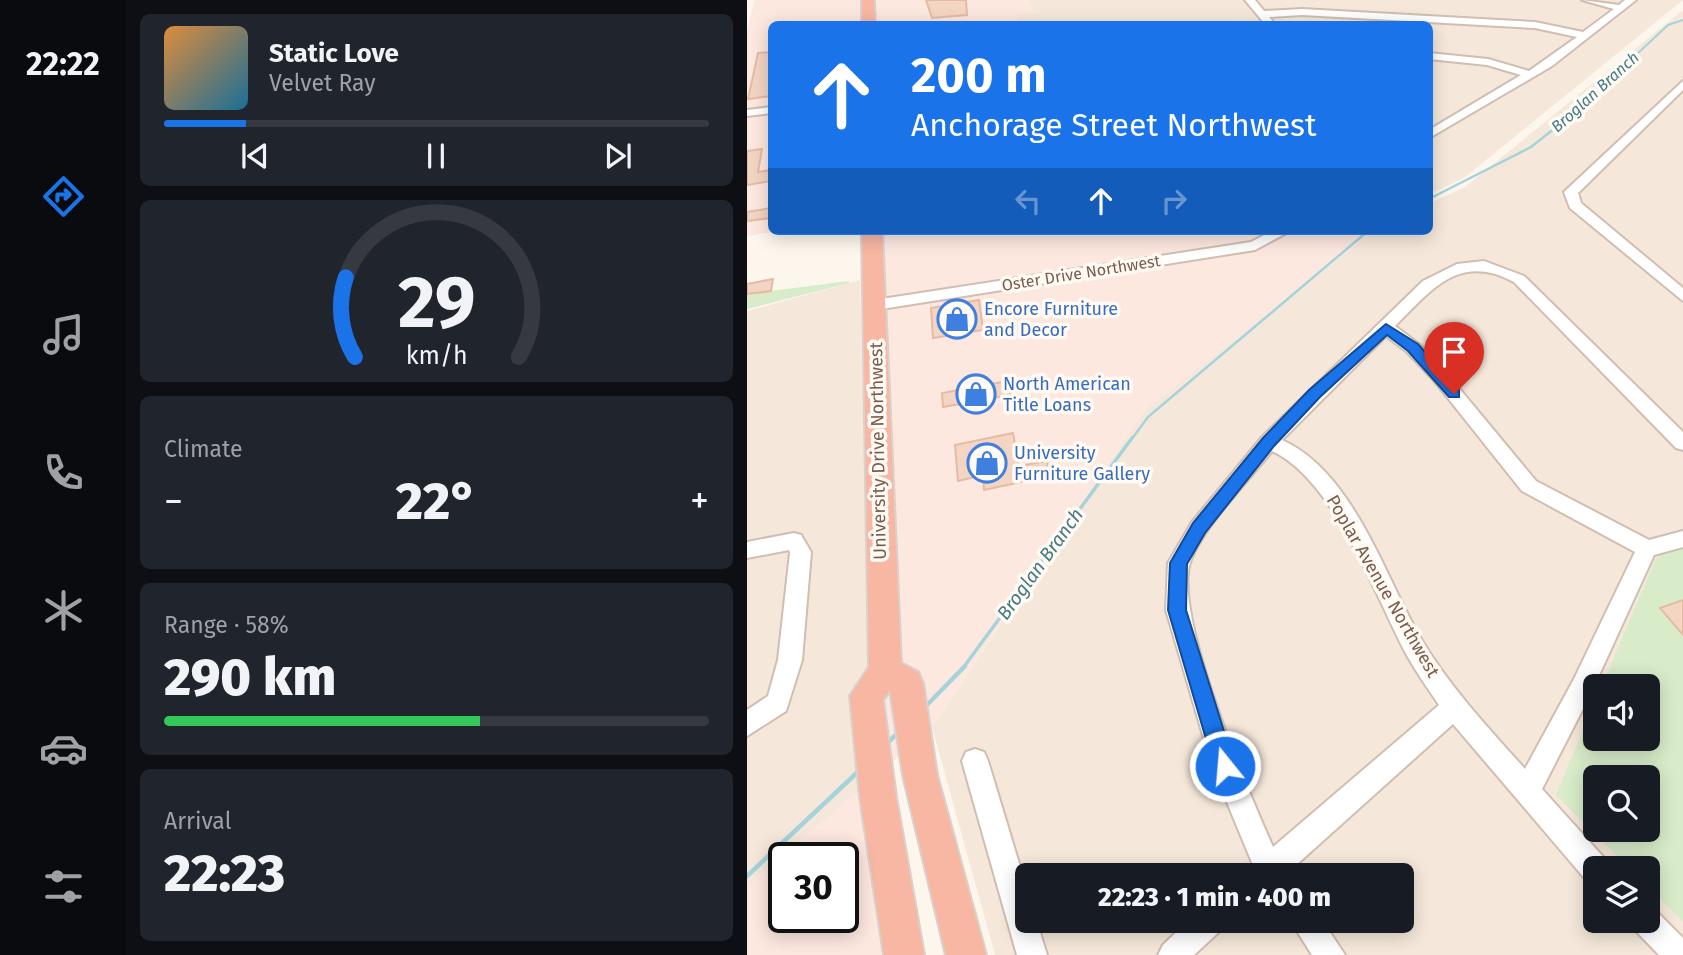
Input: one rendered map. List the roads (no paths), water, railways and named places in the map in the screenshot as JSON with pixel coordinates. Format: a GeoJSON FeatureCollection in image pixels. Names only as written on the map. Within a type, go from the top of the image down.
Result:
{"type":"FeatureCollection","features":[{"type":"Feature","properties":{"kind":"highway"},"geometry":{"type":"LineString","coordinates":[[868,0],[869,21]]}},
{"type":"Feature","properties":{"kind":"highway","name":"University Drive Northwest"},"geometry":{"type":"LineString","coordinates":[[872,235],[885,671]]}},
{"type":"Feature","properties":{"kind":"highway"},"geometry":{"type":"LineString","coordinates":[[904,955],[878,797],[866,696],[885,671],[907,683],[920,775],[965,955]]}},
{"type":"Feature","properties":{"kind":"street"},"geometry":{"type":"LineString","coordinates":[[1250,0],[1268,21]]}},
{"type":"Feature","properties":{"kind":"street"},"geometry":{"type":"LineString","coordinates":[[1587,0],[1622,8]]}},
{"type":"Feature","properties":{"kind":"street"},"geometry":{"type":"LineString","coordinates":[[1433,133],[1531,75],[1587,36],[1631,0]]}},
{"type":"Feature","properties":{"kind":"street"},"geometry":{"type":"LineString","coordinates":[[1262,14],[1316,12],[1535,25],[1587,36]]}},
{"type":"Feature","properties":{"kind":"street"},"geometry":{"type":"LineString","coordinates":[[1433,56],[1488,62],[1531,75]]}},
{"type":"Feature","properties":{"kind":"street"},"geometry":{"type":"LineString","coordinates":[[1683,84],[1571,192],[1575,205],[1683,296]]}},
{"type":"Feature","properties":{"kind":"street"},"geometry":{"type":"LineString","coordinates":[[747,115],[768,112]]}},
{"type":"Feature","properties":{"kind":"street","name":"Oster Drive Northwest"},"geometry":{"type":"LineString","coordinates":[[875,304],[1246,248],[1259,237]]}},
{"type":"Feature","properties":{"kind":"street"},"geometry":{"type":"LineString","coordinates":[[1263,863],[1225,766],[1177,610],[1179,563],[1199,528],[1269,442],[1315,394],[1386,328],[1428,284],[1452,269],[1479,264],[1500,267],[1519,279],[1683,443]]}},
{"type":"Feature","properties":{"kind":"street"},"geometry":{"type":"LineString","coordinates":[[1386,328],[1413,348],[1438,374],[1529,486],[1647,549],[1683,539]]}},
{"type":"Feature","properties":{"kind":"street","name":"Poplar Avenue Northwest"},"geometry":{"type":"LineString","coordinates":[[1269,442],[1289,451],[1320,477],[1349,521],[1414,647],[1454,707],[1584,856]]}},
{"type":"Feature","properties":{"kind":"street"},"geometry":{"type":"LineString","coordinates":[[747,550],[794,541],[801,552],[790,660],[778,703],[749,723]]}},
{"type":"Feature","properties":{"kind":"street"},"geometry":{"type":"LineString","coordinates":[[1527,789],[1582,687],[1647,549]]}},
{"type":"Feature","properties":{"kind":"street"},"geometry":{"type":"LineString","coordinates":[[1278,863],[1454,707]]}},
{"type":"Feature","properties":{"kind":"street"},"geometry":{"type":"LineString","coordinates":[[975,761],[1032,955]]}},
{"type":"Feature","properties":{"kind":"street"},"geometry":{"type":"LineString","coordinates":[[1173,955],[1197,933]]}},
{"type":"Feature","properties":{"kind":"street"},"geometry":{"type":"LineString","coordinates":[[1314,933],[1330,955]]}},
{"type":"Feature","properties":{"kind":"street"},"geometry":{"type":"LineString","coordinates":[[1658,933],[1679,955]]}},
{"type":"Feature","properties":{"kind":"waterway","name":"Broglan Branch"},"geometry":{"type":"LineString","coordinates":[[1572,115],[1668,25],[1683,20]]}},
{"type":"Feature","properties":{"kind":"waterway","name":"Broglan Branch"},"geometry":{"type":"LineString","coordinates":[[1433,197],[1531,147],[1574,113]]}},
{"type":"Feature","properties":{"kind":"waterway","name":"Broglan Branch"},"geometry":{"type":"LineString","coordinates":[[1131,440],[1148,417],[1363,235]]}},
{"type":"Feature","properties":{"kind":"waterway","name":"Broglan Branch"},"geometry":{"type":"LineString","coordinates":[[963,668],[1132,438]]}},
{"type":"Feature","properties":{"kind":"waterway","name":"Broglan Branch"},"geometry":{"type":"LineString","coordinates":[[924,708],[965,666]]}},
{"type":"Feature","properties":{"kind":"waterway","name":"Broglan Branch"},"geometry":{"type":"LineString","coordinates":[[886,744],[898,733]]}},
{"type":"Feature","properties":{"kind":"waterway","name":"Broglan Branch"},"geometry":{"type":"LineString","coordinates":[[747,876],[861,769]]}},
{"type":"Feature","properties":{"kind":"place","name":"Encore Furniture and Decor"},"geometry":{"type":"Point","coordinates":[957,319]}},
{"type":"Feature","properties":{"kind":"place","name":"North American Title Loans"},"geometry":{"type":"Point","coordinates":[976,394]}},
{"type":"Feature","properties":{"kind":"place","name":"University Furniture Gallery"},"geometry":{"type":"Point","coordinates":[987,463]}}]}
